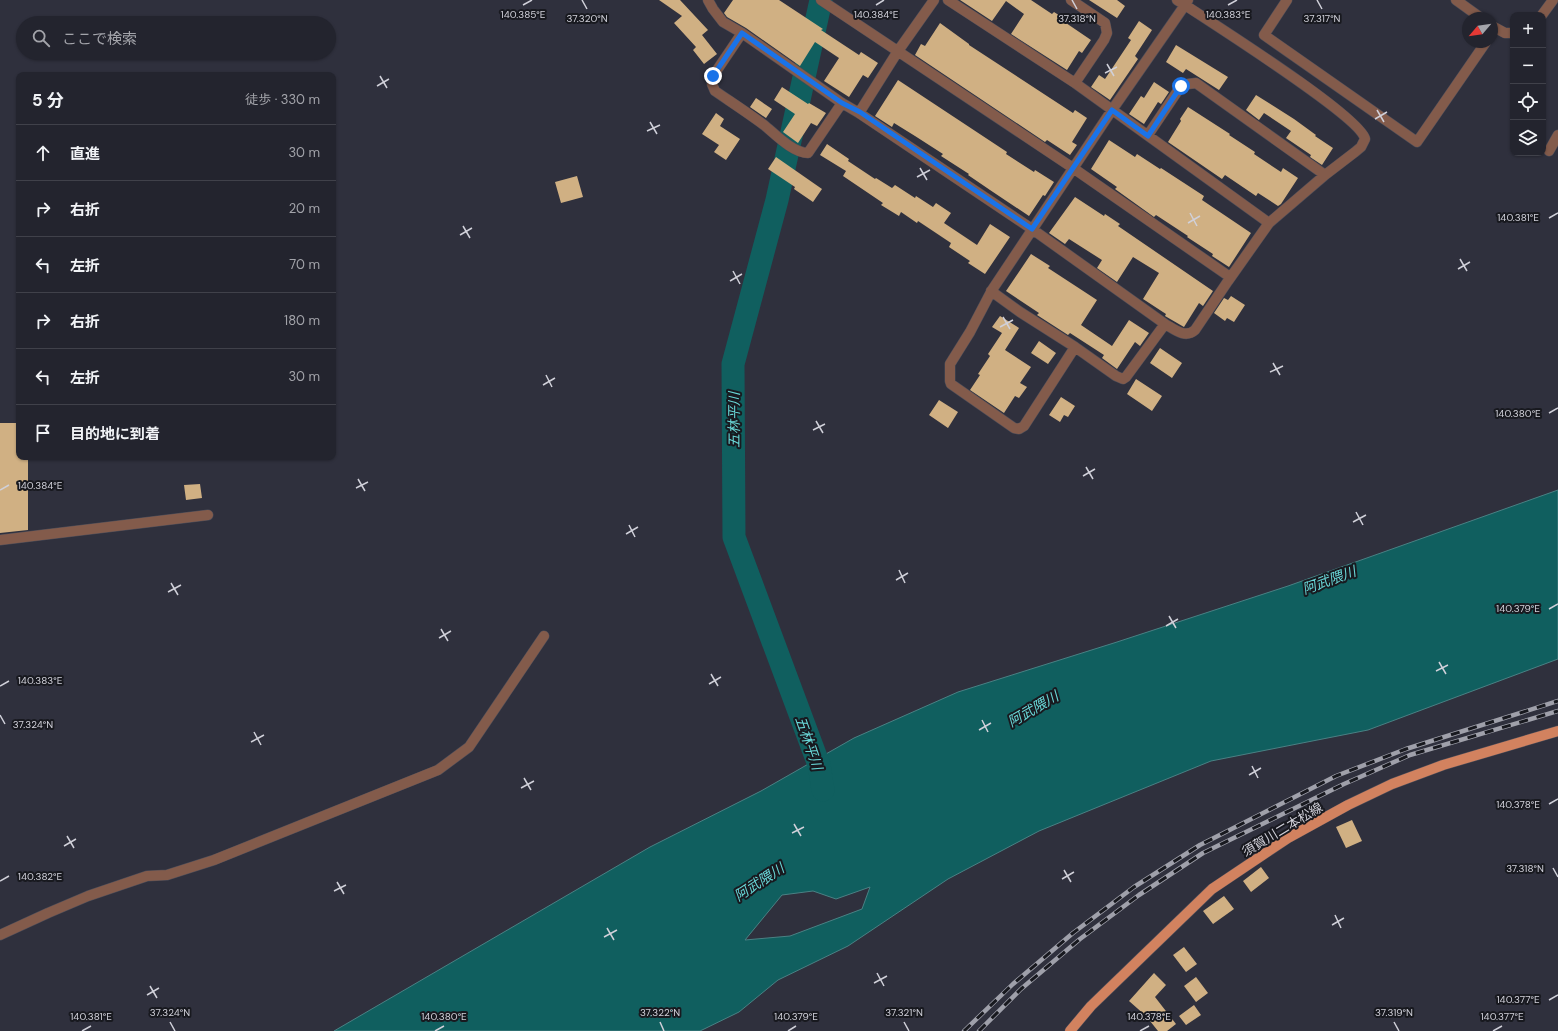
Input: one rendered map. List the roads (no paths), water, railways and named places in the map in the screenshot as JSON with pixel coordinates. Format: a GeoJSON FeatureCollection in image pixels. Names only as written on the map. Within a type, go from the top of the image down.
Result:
{"type":"FeatureCollection","features":[{"type":"Feature","properties":{"kind":"main road","name":"須賀川二本松線"},"geometry":{"type":"LineString","coordinates":[[1070,1031],[1091,1006],[1212,889],[1288,838],[1348,805],[1392,784],[1444,765],[1558,731]]}},
{"type":"Feature","properties":{"kind":"street"},"geometry":{"type":"LineString","coordinates":[[708,0],[723,22],[742,33],[842,103],[860,112],[1032,229],[1165,324],[1184,334],[1191,334],[1201,322],[1230,277],[1270,223],[1325,175],[1361,147],[1365,139],[1358,128],[1294,78],[1183,2],[1112,110],[1032,229],[991,291],[970,332],[950,364],[950,381],[951,384],[1014,428],[1019,429],[1024,426],[1075,348]]}},
{"type":"Feature","properties":{"kind":"street"},"geometry":{"type":"LineString","coordinates":[[821,0],[1073,168],[1230,277]]}},
{"type":"Feature","properties":{"kind":"street"},"geometry":{"type":"LineString","coordinates":[[860,112],[898,51],[934,0]]}},
{"type":"Feature","properties":{"kind":"street"},"geometry":{"type":"LineString","coordinates":[[948,0],[1075,83],[1270,223]]}},
{"type":"Feature","properties":{"kind":"street"},"geometry":{"type":"LineString","coordinates":[[1071,0],[1105,23],[1107,29],[1104,40],[1075,83]]}},
{"type":"Feature","properties":{"kind":"street"},"geometry":{"type":"LineString","coordinates":[[1287,0],[1264,35],[1417,142],[1482,48]]}},
{"type":"Feature","properties":{"kind":"street"},"geometry":{"type":"LineString","coordinates":[[1456,0],[1473,12]]}},
{"type":"Feature","properties":{"kind":"street"},"geometry":{"type":"LineString","coordinates":[[1544,12],[1553,0]]}},
{"type":"Feature","properties":{"kind":"street"},"geometry":{"type":"LineString","coordinates":[[1498,30],[1510,33]]}},
{"type":"Feature","properties":{"kind":"street"},"geometry":{"type":"LineString","coordinates":[[742,33],[716,70],[713,76],[712,84],[715,91],[786,143],[802,153],[808,153],[842,103]]}},
{"type":"Feature","properties":{"kind":"street"},"geometry":{"type":"LineString","coordinates":[[1148,136],[1181,86],[1196,83],[1325,175]]}},
{"type":"Feature","properties":{"kind":"street"},"geometry":{"type":"LineString","coordinates":[[1549,151],[1558,135]]}},
{"type":"Feature","properties":{"kind":"street"},"geometry":{"type":"LineString","coordinates":[[991,291],[1020,312],[1116,376],[1123,379],[1165,324]]}},
{"type":"Feature","properties":{"kind":"street"},"geometry":{"type":"LineString","coordinates":[[0,540],[208,514]]}},
{"type":"Feature","properties":{"kind":"street"},"geometry":{"type":"LineString","coordinates":[[0,935],[88,896],[147,876],[168,875],[214,860],[438,770],[469,747],[544,636]]}},
{"type":"Feature","properties":{"kind":"water","name":"阿武隈川"},"geometry":{"type":"Polygon","coordinates":[[[1558,490],[1558,659],[1368,730],[1211,761],[1039,831],[948,879],[848,946],[778,980],[739,1012],[700,1031],[334,1031],[650,847],[761,791],[854,738],[958,692],[1288,586],[1558,490]],[[870,887],[836,899],[813,891],[782,895],[745,940],[790,936],[862,909],[870,887]]]}},
{"type":"Feature","properties":{"kind":"waterway","name":"五林平川"},"geometry":{"type":"LineString","coordinates":[[821,0],[777,200],[733,364],[734,537],[819,765],[823,790]]}},
{"type":"Feature","properties":{"kind":"railway"},"geometry":{"type":"LineString","coordinates":[[964,1031],[1013,984],[1073,933],[1134,887],[1200,845],[1336,776],[1406,749],[1558,701]]}},
{"type":"Feature","properties":{"kind":"railway"},"geometry":{"type":"LineString","coordinates":[[979,1031],[1021,989],[1080,939],[1139,895],[1203,853],[1344,784],[1410,755],[1558,711]]}}]}
